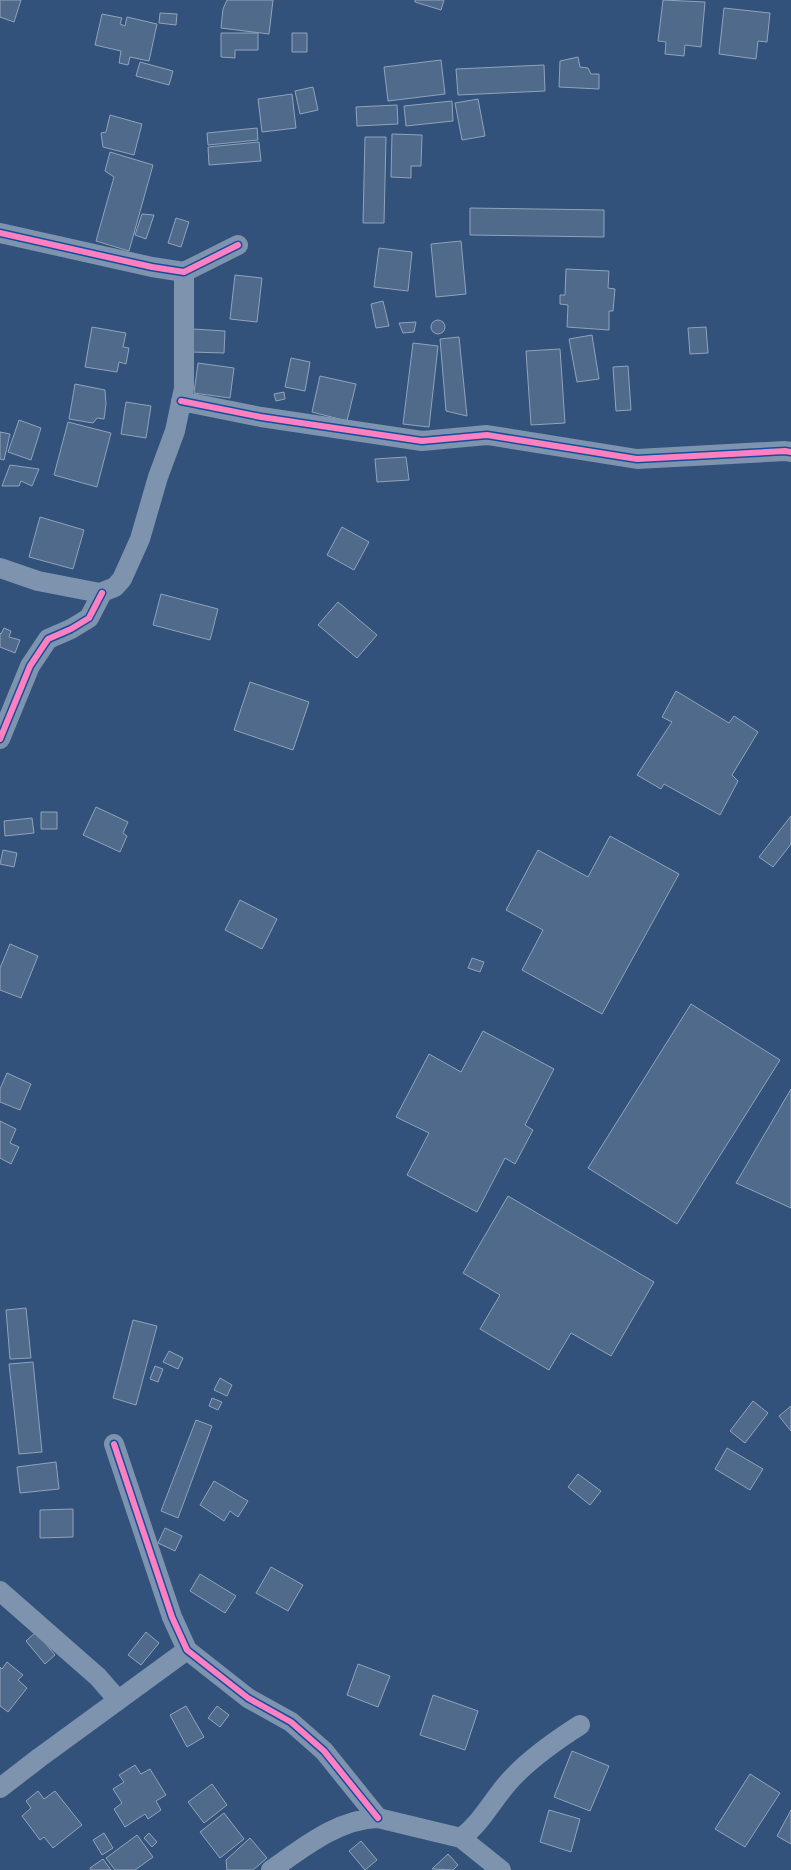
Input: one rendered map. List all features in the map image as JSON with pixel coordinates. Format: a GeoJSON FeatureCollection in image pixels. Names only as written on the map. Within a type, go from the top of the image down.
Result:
{"type":"FeatureCollection","features":[{"type":"Feature","properties":{"kind":"street"},"geometry":{"type":"LineString","coordinates":[[0,233],[152,267],[184,272],[238,245]]}},
{"type":"Feature","properties":{"kind":"street"},"geometry":{"type":"LineString","coordinates":[[0,568],[38,581],[102,593],[115,588],[122,579],[140,539],[158,477],[175,431],[184,388],[184,272]]}},
{"type":"Feature","properties":{"kind":"street"},"geometry":{"type":"LineString","coordinates":[[181,400],[261,418],[422,441],[487,435],[637,459],[791,452]]}},
{"type":"Feature","properties":{"kind":"street"},"geometry":{"type":"LineString","coordinates":[[0,739],[30,666],[48,640],[88,618],[102,593]]}},
{"type":"Feature","properties":{"kind":"street"},"geometry":{"type":"LineString","coordinates":[[114,1444],[172,1617],[187,1650],[248,1698],[290,1722],[324,1751],[378,1818]]}},
{"type":"Feature","properties":{"kind":"street"},"geometry":{"type":"LineString","coordinates":[[0,1591],[98,1678],[118,1700]]}},
{"type":"Feature","properties":{"kind":"street"},"geometry":{"type":"LineString","coordinates":[[0,1788],[38,1758],[187,1650]]}},
{"type":"Feature","properties":{"kind":"street"},"geometry":{"type":"LineString","coordinates":[[461,1838],[472,1830],[507,1784],[550,1745],[580,1725]]}},
{"type":"Feature","properties":{"kind":"street"},"geometry":{"type":"LineString","coordinates":[[271,1870],[345,1824],[364,1818],[378,1818],[461,1838],[501,1870]]}},
{"type":"Feature","properties":{"kind":"building"},"geometry":{"type":"Polygon","coordinates":[[[0,0],[21,0],[14,22],[0,17],[0,0]]]}},
{"type":"Feature","properties":{"kind":"building"},"geometry":{"type":"Polygon","coordinates":[[[227,0],[273,0],[269,34],[221,28],[223,9],[227,0]]]}},
{"type":"Feature","properties":{"kind":"building"},"geometry":{"type":"Polygon","coordinates":[[[415,0],[444,0],[441,10],[415,2],[415,0]]]}},
{"type":"Feature","properties":{"kind":"building"},"geometry":{"type":"Polygon","coordinates":[[[663,0],[705,2],[701,47],[685,45],[684,56],[665,54],[666,42],[658,41],[663,0]]]}},
{"type":"Feature","properties":{"kind":"building"},"geometry":{"type":"Polygon","coordinates":[[[724,8],[770,13],[767,42],[758,41],[756,59],[719,54],[724,8]]]}},
{"type":"Feature","properties":{"kind":"building"},"geometry":{"type":"Polygon","coordinates":[[[160,13],[177,14],[176,25],[159,23],[160,13]]]}},
{"type":"Feature","properties":{"kind":"building"},"geometry":{"type":"Polygon","coordinates":[[[102,14],[122,18],[120,24],[125,26],[127,17],[157,24],[149,61],[130,57],[128,65],[119,63],[121,51],[95,45],[102,14]]]}},
{"type":"Feature","properties":{"kind":"building"},"geometry":{"type":"Polygon","coordinates":[[[221,33],[258,33],[258,50],[235,50],[235,58],[221,57],[221,33]]]}},
{"type":"Feature","properties":{"kind":"building"},"geometry":{"type":"Polygon","coordinates":[[[292,33],[307,33],[307,52],[292,52],[292,33]]]}},
{"type":"Feature","properties":{"kind":"building"},"geometry":{"type":"Polygon","coordinates":[[[578,57],[580,67],[588,68],[591,74],[599,74],[599,89],[559,87],[560,61],[578,57]]]}},
{"type":"Feature","properties":{"kind":"building"},"geometry":{"type":"Polygon","coordinates":[[[441,60],[445,94],[388,101],[384,67],[441,60]]]}},
{"type":"Feature","properties":{"kind":"building"},"geometry":{"type":"Polygon","coordinates":[[[140,62],[173,71],[169,85],[136,76],[140,62]]]}},
{"type":"Feature","properties":{"kind":"building"},"geometry":{"type":"Polygon","coordinates":[[[544,65],[545,91],[458,95],[456,69],[544,65]]]}},
{"type":"Feature","properties":{"kind":"building"},"geometry":{"type":"Polygon","coordinates":[[[313,87],[318,110],[300,114],[295,91],[313,87]]]}},
{"type":"Feature","properties":{"kind":"building"},"geometry":{"type":"Polygon","coordinates":[[[292,94],[296,128],[262,132],[258,99],[292,94]]]}},
{"type":"Feature","properties":{"kind":"building"},"geometry":{"type":"Polygon","coordinates":[[[478,99],[485,136],[462,140],[455,103],[478,99]]]}},
{"type":"Feature","properties":{"kind":"building"},"geometry":{"type":"Polygon","coordinates":[[[452,101],[453,121],[406,126],[404,106],[452,101]]]}},
{"type":"Feature","properties":{"kind":"building"},"geometry":{"type":"Polygon","coordinates":[[[397,105],[398,124],[357,126],[356,107],[397,105]]]}},
{"type":"Feature","properties":{"kind":"building"},"geometry":{"type":"Polygon","coordinates":[[[110,115],[142,124],[134,155],[103,147],[101,133],[106,132],[110,115]]]}},
{"type":"Feature","properties":{"kind":"building"},"geometry":{"type":"Polygon","coordinates":[[[257,128],[258,140],[208,145],[207,133],[257,128]]]}},
{"type":"Feature","properties":{"kind":"building"},"geometry":{"type":"Polygon","coordinates":[[[392,134],[422,135],[421,166],[411,166],[411,178],[391,177],[392,134]]]}},
{"type":"Feature","properties":{"kind":"building"},"geometry":{"type":"Polygon","coordinates":[[[365,137],[386,137],[384,223],[363,223],[365,137]]]}},
{"type":"Feature","properties":{"kind":"building"},"geometry":{"type":"Polygon","coordinates":[[[259,142],[261,161],[209,165],[208,147],[259,142]]]}},
{"type":"Feature","properties":{"kind":"building"},"geometry":{"type":"Polygon","coordinates":[[[110,152],[153,165],[129,251],[96,241],[114,177],[105,171],[110,152]]]}},
{"type":"Feature","properties":{"kind":"building"},"geometry":{"type":"Polygon","coordinates":[[[470,208],[604,210],[604,237],[470,235],[470,208]]]}},
{"type":"Feature","properties":{"kind":"building"},"geometry":{"type":"Polygon","coordinates":[[[142,214],[154,215],[146,239],[135,235],[142,214]]]}},
{"type":"Feature","properties":{"kind":"building"},"geometry":{"type":"Polygon","coordinates":[[[176,218],[189,222],[181,247],[168,243],[176,218]]]}},
{"type":"Feature","properties":{"kind":"building"},"geometry":{"type":"Polygon","coordinates":[[[461,241],[466,294],[436,297],[431,244],[461,241]]]}},
{"type":"Feature","properties":{"kind":"building"},"geometry":{"type":"Polygon","coordinates":[[[379,248],[412,252],[408,291],[374,287],[379,248]]]}},
{"type":"Feature","properties":{"kind":"building"},"geometry":{"type":"Polygon","coordinates":[[[566,269],[609,271],[608,288],[615,289],[613,311],[609,311],[609,330],[567,327],[568,305],[560,304],[560,295],[565,295],[566,269]]]}},
{"type":"Feature","properties":{"kind":"building"},"geometry":{"type":"Polygon","coordinates":[[[235,275],[262,278],[257,322],[230,319],[235,275]]]}},
{"type":"Feature","properties":{"kind":"building"},"geometry":{"type":"Polygon","coordinates":[[[383,301],[389,326],[376,328],[371,304],[383,301]]]}},
{"type":"Feature","properties":{"kind":"building"},"geometry":{"type":"Polygon","coordinates":[[[438,320],[443,322],[445,327],[443,332],[438,334],[433,332],[431,327],[433,322],[438,320]]]}},
{"type":"Feature","properties":{"kind":"building"},"geometry":{"type":"Polygon","coordinates":[[[416,322],[414,332],[403,333],[399,323],[416,322]]]}},
{"type":"Feature","properties":{"kind":"building"},"geometry":{"type":"Polygon","coordinates":[[[92,327],[126,333],[123,347],[129,348],[126,364],[119,362],[117,372],[85,367],[92,327]]]}},
{"type":"Feature","properties":{"kind":"building"},"geometry":{"type":"Polygon","coordinates":[[[706,327],[708,353],[690,354],[688,328],[706,327]]]}},
{"type":"Feature","properties":{"kind":"building"},"geometry":{"type":"Polygon","coordinates":[[[193,329],[225,331],[224,353],[191,352],[193,329]]]}},
{"type":"Feature","properties":{"kind":"building"},"geometry":{"type":"Polygon","coordinates":[[[592,335],[599,379],[577,382],[569,339],[592,335]]]}},
{"type":"Feature","properties":{"kind":"building"},"geometry":{"type":"Polygon","coordinates":[[[459,337],[467,416],[446,411],[440,339],[459,337]]]}},
{"type":"Feature","properties":{"kind":"building"},"geometry":{"type":"Polygon","coordinates":[[[413,343],[438,346],[429,427],[403,424],[413,343]]]}},
{"type":"Feature","properties":{"kind":"building"},"geometry":{"type":"Polygon","coordinates":[[[560,349],[565,423],[531,425],[526,351],[560,349]]]}},
{"type":"Feature","properties":{"kind":"building"},"geometry":{"type":"Polygon","coordinates":[[[291,358],[310,362],[305,391],[285,387],[291,358]]]}},
{"type":"Feature","properties":{"kind":"building"},"geometry":{"type":"Polygon","coordinates":[[[198,363],[234,368],[230,398],[194,393],[198,363]]]}},
{"type":"Feature","properties":{"kind":"building"},"geometry":{"type":"Polygon","coordinates":[[[628,366],[631,410],[616,411],[613,367],[628,366]]]}},
{"type":"Feature","properties":{"kind":"building"},"geometry":{"type":"Polygon","coordinates":[[[320,376],[356,384],[347,421],[312,412],[320,376]]]}},
{"type":"Feature","properties":{"kind":"building"},"geometry":{"type":"Polygon","coordinates":[[[75,384],[105,390],[104,419],[97,418],[93,423],[69,419],[75,384]]]}},
{"type":"Feature","properties":{"kind":"building"},"geometry":{"type":"Polygon","coordinates":[[[284,392],[285,399],[276,401],[274,394],[284,392]]]}},
{"type":"Feature","properties":{"kind":"building"},"geometry":{"type":"Polygon","coordinates":[[[126,402],[151,406],[146,438],[121,434],[126,402]]]}},
{"type":"Feature","properties":{"kind":"building"},"geometry":{"type":"Polygon","coordinates":[[[19,420],[41,428],[31,460],[8,452],[19,420]]]}},
{"type":"Feature","properties":{"kind":"building"},"geometry":{"type":"Polygon","coordinates":[[[68,422],[111,433],[97,487],[54,475],[68,422]]]}},
{"type":"Feature","properties":{"kind":"building"},"geometry":{"type":"Polygon","coordinates":[[[0,432],[10,434],[4,460],[0,459],[0,432]]]}},
{"type":"Feature","properties":{"kind":"building"},"geometry":{"type":"Polygon","coordinates":[[[406,457],[409,480],[377,482],[375,459],[406,457]]]}},
{"type":"Feature","properties":{"kind":"building"},"geometry":{"type":"Polygon","coordinates":[[[10,465],[39,469],[32,486],[21,481],[19,486],[2,486],[10,465]]]}},
{"type":"Feature","properties":{"kind":"building"},"geometry":{"type":"Polygon","coordinates":[[[40,517],[84,530],[73,569],[29,557],[40,517]]]}},
{"type":"Feature","properties":{"kind":"building"},"geometry":{"type":"Polygon","coordinates":[[[342,527],[369,542],[354,570],[327,555],[342,527]]]}},
{"type":"Feature","properties":{"kind":"building"},"geometry":{"type":"Polygon","coordinates":[[[161,594],[218,609],[210,640],[153,625],[161,594]]]}},
{"type":"Feature","properties":{"kind":"building"},"geometry":{"type":"Polygon","coordinates":[[[338,602],[377,635],[357,658],[318,625],[338,602]]]}},
{"type":"Feature","properties":{"kind":"building"},"geometry":{"type":"Polygon","coordinates":[[[4,628],[11,631],[9,637],[20,640],[15,653],[0,647],[0,633],[4,628]]]}},
{"type":"Feature","properties":{"kind":"building"},"geometry":{"type":"Polygon","coordinates":[[[250,682],[309,702],[293,750],[234,730],[250,682]]]}},
{"type":"Feature","properties":{"kind":"building"},"geometry":{"type":"Polygon","coordinates":[[[676,691],[729,723],[734,716],[758,732],[732,775],[738,781],[720,815],[664,784],[661,789],[637,775],[672,722],[662,717],[676,691]]]}},
{"type":"Feature","properties":{"kind":"building"},"geometry":{"type":"Polygon","coordinates":[[[96,807],[128,822],[123,833],[127,836],[120,852],[83,835],[96,807]]]}},
{"type":"Feature","properties":{"kind":"building"},"geometry":{"type":"Polygon","coordinates":[[[41,812],[57,812],[57,829],[41,829],[41,812]]]}},
{"type":"Feature","properties":{"kind":"building"},"geometry":{"type":"Polygon","coordinates":[[[791,816],[791,844],[773,867],[759,857],[791,816]]]}},
{"type":"Feature","properties":{"kind":"building"},"geometry":{"type":"Polygon","coordinates":[[[32,818],[34,833],[5,836],[4,821],[32,818]]]}},
{"type":"Feature","properties":{"kind":"building"},"geometry":{"type":"Polygon","coordinates":[[[610,836],[679,874],[602,1014],[522,970],[543,930],[506,910],[538,850],[588,877],[610,836]]]}},
{"type":"Feature","properties":{"kind":"building"},"geometry":{"type":"Polygon","coordinates":[[[3,850],[17,853],[14,867],[0,864],[3,850]]]}},
{"type":"Feature","properties":{"kind":"building"},"geometry":{"type":"Polygon","coordinates":[[[240,900],[277,919],[262,949],[225,930],[240,900]]]}},
{"type":"Feature","properties":{"kind":"building"},"geometry":{"type":"Polygon","coordinates":[[[10,944],[38,956],[21,998],[0,990],[0,968],[10,944]]]}},
{"type":"Feature","properties":{"kind":"building"},"geometry":{"type":"Polygon","coordinates":[[[472,958],[484,962],[480,972],[468,968],[472,958]]]}},
{"type":"Feature","properties":{"kind":"building"},"geometry":{"type":"Polygon","coordinates":[[[691,1004],[780,1060],[677,1224],[588,1168],[691,1004]]]}},
{"type":"Feature","properties":{"kind":"building"},"geometry":{"type":"Polygon","coordinates":[[[483,1031],[554,1069],[525,1125],[533,1130],[515,1164],[505,1158],[477,1212],[407,1175],[429,1133],[396,1117],[429,1054],[461,1072],[483,1031]]]}},
{"type":"Feature","properties":{"kind":"building"},"geometry":{"type":"Polygon","coordinates":[[[7,1073],[31,1084],[20,1110],[0,1102],[0,1089],[7,1073]]]}},
{"type":"Feature","properties":{"kind":"building"},"geometry":{"type":"Polygon","coordinates":[[[791,1089],[791,1208],[736,1183],[791,1089]]]}},
{"type":"Feature","properties":{"kind":"building"},"geometry":{"type":"Polygon","coordinates":[[[0,1121],[16,1129],[10,1143],[19,1147],[11,1164],[0,1158],[0,1121]]]}},
{"type":"Feature","properties":{"kind":"building"},"geometry":{"type":"Polygon","coordinates":[[[508,1196],[654,1282],[611,1356],[571,1333],[549,1370],[480,1329],[500,1295],[463,1273],[508,1196]]]}},
{"type":"Feature","properties":{"kind":"building"},"geometry":{"type":"Polygon","coordinates":[[[26,1308],[31,1358],[10,1359],[6,1310],[26,1308]]]}},
{"type":"Feature","properties":{"kind":"building"},"geometry":{"type":"Polygon","coordinates":[[[133,1320],[157,1326],[136,1405],[113,1398],[133,1320]]]}},
{"type":"Feature","properties":{"kind":"building"},"geometry":{"type":"Polygon","coordinates":[[[169,1351],[183,1358],[178,1369],[163,1362],[169,1351]]]}},
{"type":"Feature","properties":{"kind":"building"},"geometry":{"type":"Polygon","coordinates":[[[33,1362],[42,1452],[19,1454],[9,1364],[33,1362]]]}},
{"type":"Feature","properties":{"kind":"building"},"geometry":{"type":"Polygon","coordinates":[[[155,1366],[163,1369],[158,1382],[150,1379],[155,1366]]]}},
{"type":"Feature","properties":{"kind":"building"},"geometry":{"type":"Polygon","coordinates":[[[220,1378],[232,1385],[227,1396],[214,1390],[220,1378]]]}},
{"type":"Feature","properties":{"kind":"building"},"geometry":{"type":"Polygon","coordinates":[[[212,1398],[222,1402],[218,1410],[209,1406],[212,1398]]]}},
{"type":"Feature","properties":{"kind":"building"},"geometry":{"type":"Polygon","coordinates":[[[753,1401],[768,1413],[745,1443],[730,1431],[753,1401]]]}},
{"type":"Feature","properties":{"kind":"building"},"geometry":{"type":"Polygon","coordinates":[[[791,1406],[791,1431],[779,1416],[791,1406]]]}},
{"type":"Feature","properties":{"kind":"building"},"geometry":{"type":"Polygon","coordinates":[[[196,1420],[212,1426],[178,1518],[161,1511],[196,1420]]]}},
{"type":"Feature","properties":{"kind":"building"},"geometry":{"type":"Polygon","coordinates":[[[727,1448],[763,1469],[750,1490],[715,1469],[727,1448]]]}},
{"type":"Feature","properties":{"kind":"building"},"geometry":{"type":"Polygon","coordinates":[[[56,1462],[59,1489],[20,1493],[17,1467],[56,1462]]]}},
{"type":"Feature","properties":{"kind":"building"},"geometry":{"type":"Polygon","coordinates":[[[578,1474],[601,1491],[590,1505],[568,1487],[578,1474]]]}},
{"type":"Feature","properties":{"kind":"building"},"geometry":{"type":"Polygon","coordinates":[[[214,1481],[248,1501],[238,1517],[230,1511],[224,1521],[200,1505],[214,1481]]]}},
{"type":"Feature","properties":{"kind":"building"},"geometry":{"type":"Polygon","coordinates":[[[73,1509],[73,1537],[40,1538],[40,1510],[73,1509]]]}},
{"type":"Feature","properties":{"kind":"building"},"geometry":{"type":"Polygon","coordinates":[[[165,1528],[182,1536],[175,1551],[158,1543],[165,1528]]]}},
{"type":"Feature","properties":{"kind":"building"},"geometry":{"type":"Polygon","coordinates":[[[271,1567],[303,1585],[288,1611],[256,1593],[271,1567]]]}},
{"type":"Feature","properties":{"kind":"building"},"geometry":{"type":"Polygon","coordinates":[[[200,1574],[236,1596],[225,1613],[190,1591],[200,1574]]]}},
{"type":"Feature","properties":{"kind":"building"},"geometry":{"type":"Polygon","coordinates":[[[36,1632],[55,1655],[45,1664],[26,1641],[36,1632]]]}},
{"type":"Feature","properties":{"kind":"building"},"geometry":{"type":"Polygon","coordinates":[[[146,1632],[159,1643],[141,1665],[128,1655],[146,1632]]]}},
{"type":"Feature","properties":{"kind":"building"},"geometry":{"type":"Polygon","coordinates":[[[7,1662],[23,1675],[18,1680],[27,1688],[8,1712],[0,1706],[0,1667],[2,1669],[7,1662]]]}},
{"type":"Feature","properties":{"kind":"building"},"geometry":{"type":"Polygon","coordinates":[[[358,1664],[390,1676],[378,1707],[347,1695],[358,1664]]]}},
{"type":"Feature","properties":{"kind":"building"},"geometry":{"type":"Polygon","coordinates":[[[433,1695],[478,1711],[465,1750],[420,1735],[433,1695]]]}},
{"type":"Feature","properties":{"kind":"building"},"geometry":{"type":"Polygon","coordinates":[[[186,1706],[204,1737],[187,1747],[170,1715],[186,1706]]]}},
{"type":"Feature","properties":{"kind":"building"},"geometry":{"type":"Polygon","coordinates":[[[217,1706],[229,1715],[220,1727],[208,1718],[217,1706]]]}},
{"type":"Feature","properties":{"kind":"building"},"geometry":{"type":"Polygon","coordinates":[[[572,1751],[609,1766],[590,1811],[554,1797],[572,1751]]]}},
{"type":"Feature","properties":{"kind":"building"},"geometry":{"type":"Polygon","coordinates":[[[135,1765],[141,1774],[150,1769],[166,1795],[156,1801],[161,1810],[148,1819],[145,1814],[125,1827],[114,1809],[122,1803],[113,1789],[124,1782],[119,1775],[135,1765]]]}},
{"type":"Feature","properties":{"kind":"building"},"geometry":{"type":"Polygon","coordinates":[[[750,1774],[780,1793],[745,1847],[715,1829],[750,1774]]]}},
{"type":"Feature","properties":{"kind":"building"},"geometry":{"type":"Polygon","coordinates":[[[212,1784],[227,1805],[204,1823],[188,1802],[212,1784]]]}},
{"type":"Feature","properties":{"kind":"building"},"geometry":{"type":"Polygon","coordinates":[[[38,1791],[44,1799],[55,1791],[82,1825],[53,1848],[44,1837],[40,1840],[22,1816],[31,1808],[26,1801],[38,1791]]]}},
{"type":"Feature","properties":{"kind":"building"},"geometry":{"type":"Polygon","coordinates":[[[549,1810],[580,1819],[571,1852],[540,1842],[549,1810]]]}},
{"type":"Feature","properties":{"kind":"building"},"geometry":{"type":"Polygon","coordinates":[[[791,1810],[791,1844],[777,1836],[791,1810]]]}},
{"type":"Feature","properties":{"kind":"building"},"geometry":{"type":"Polygon","coordinates":[[[224,1813],[244,1839],[220,1858],[200,1832],[224,1813]]]}},
{"type":"Feature","properties":{"kind":"building"},"geometry":{"type":"Polygon","coordinates":[[[104,1833],[113,1848],[102,1855],[93,1840],[104,1833]]]}},
{"type":"Feature","properties":{"kind":"building"},"geometry":{"type":"Polygon","coordinates":[[[149,1833],[157,1842],[152,1847],[144,1838],[149,1833]]]}},
{"type":"Feature","properties":{"kind":"building"},"geometry":{"type":"Polygon","coordinates":[[[137,1835],[153,1857],[135,1870],[115,1870],[106,1858],[137,1835]]]}},
{"type":"Feature","properties":{"kind":"building"},"geometry":{"type":"Polygon","coordinates":[[[250,1838],[267,1858],[253,1870],[227,1870],[226,1860],[250,1838]]]}},
{"type":"Feature","properties":{"kind":"building"},"geometry":{"type":"Polygon","coordinates":[[[361,1841],[377,1860],[365,1870],[349,1851],[361,1841]]]}},
{"type":"Feature","properties":{"kind":"building"},"geometry":{"type":"Polygon","coordinates":[[[448,1854],[458,1865],[453,1870],[432,1869],[448,1854]]]}},
{"type":"Feature","properties":{"kind":"building"},"geometry":{"type":"Polygon","coordinates":[[[103,1859],[111,1870],[91,1870],[90,1868],[103,1859]]]}},
{"type":"Feature","properties":{"kind":"cycle path"},"geometry":{"type":"LineString","coordinates":[[0,233],[152,267],[184,272],[238,245]]}},
{"type":"Feature","properties":{"kind":"cycle path"},"geometry":{"type":"LineString","coordinates":[[181,401],[261,417],[422,441],[487,435],[637,459],[791,452]]}},
{"type":"Feature","properties":{"kind":"cycle path"},"geometry":{"type":"LineString","coordinates":[[0,739],[30,666],[48,639],[71,629],[89,618],[102,593]]}},
{"type":"Feature","properties":{"kind":"cycle path"},"geometry":{"type":"LineString","coordinates":[[114,1444],[172,1617],[187,1650],[248,1698],[291,1722],[324,1751],[378,1818]]}}]}
